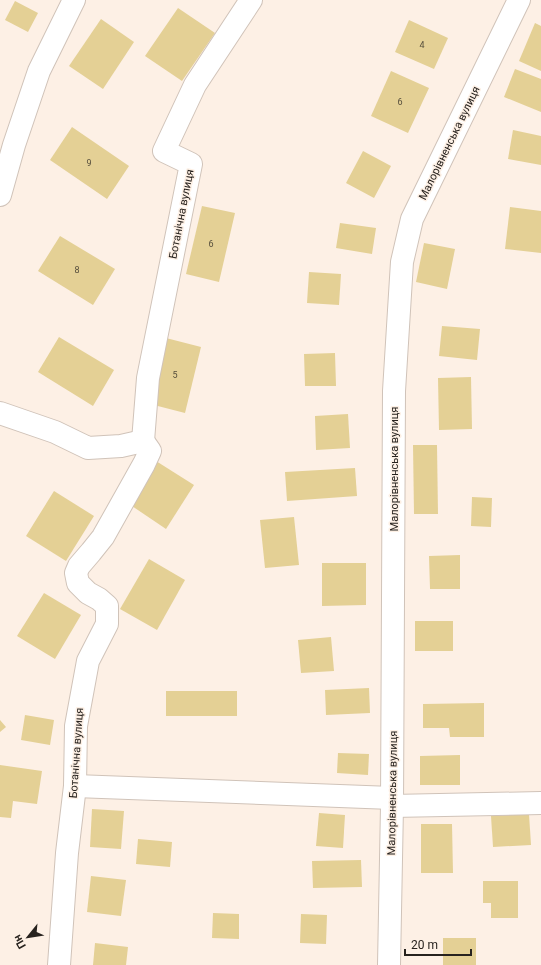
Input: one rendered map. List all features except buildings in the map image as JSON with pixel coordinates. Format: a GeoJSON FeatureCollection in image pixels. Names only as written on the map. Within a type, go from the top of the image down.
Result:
{"type":"FeatureCollection","features":[{"type":"Feature","properties":{"kind":"street"},"geometry":{"type":"LineString","coordinates":[[0,195],[14,145],[39,71],[74,0]]}},
{"type":"Feature","properties":{"kind":"street","name":"Ботанічна вулиця"},"geometry":{"type":"LineString","coordinates":[[59,965],[67,853],[75,786],[76,726],[88,662],[107,624],[107,606],[99,599],[88,593],[78,583],[76,573],[79,566],[103,537],[150,451],[143,441],[148,378],[191,164],[164,151],[195,84],[252,0]]}},
{"type":"Feature","properties":{"kind":"street","name":"Малорівненська вулиця"},"geometry":{"type":"LineString","coordinates":[[389,965],[392,802],[394,391],[402,262],[412,219],[519,0]]}},
{"type":"Feature","properties":{"kind":"street"},"geometry":{"type":"LineString","coordinates":[[0,413],[55,432],[88,448],[121,446],[143,441]]}},
{"type":"Feature","properties":{"kind":"street"},"geometry":{"type":"LineString","coordinates":[[75,786],[392,802],[541,803]]}}]}
